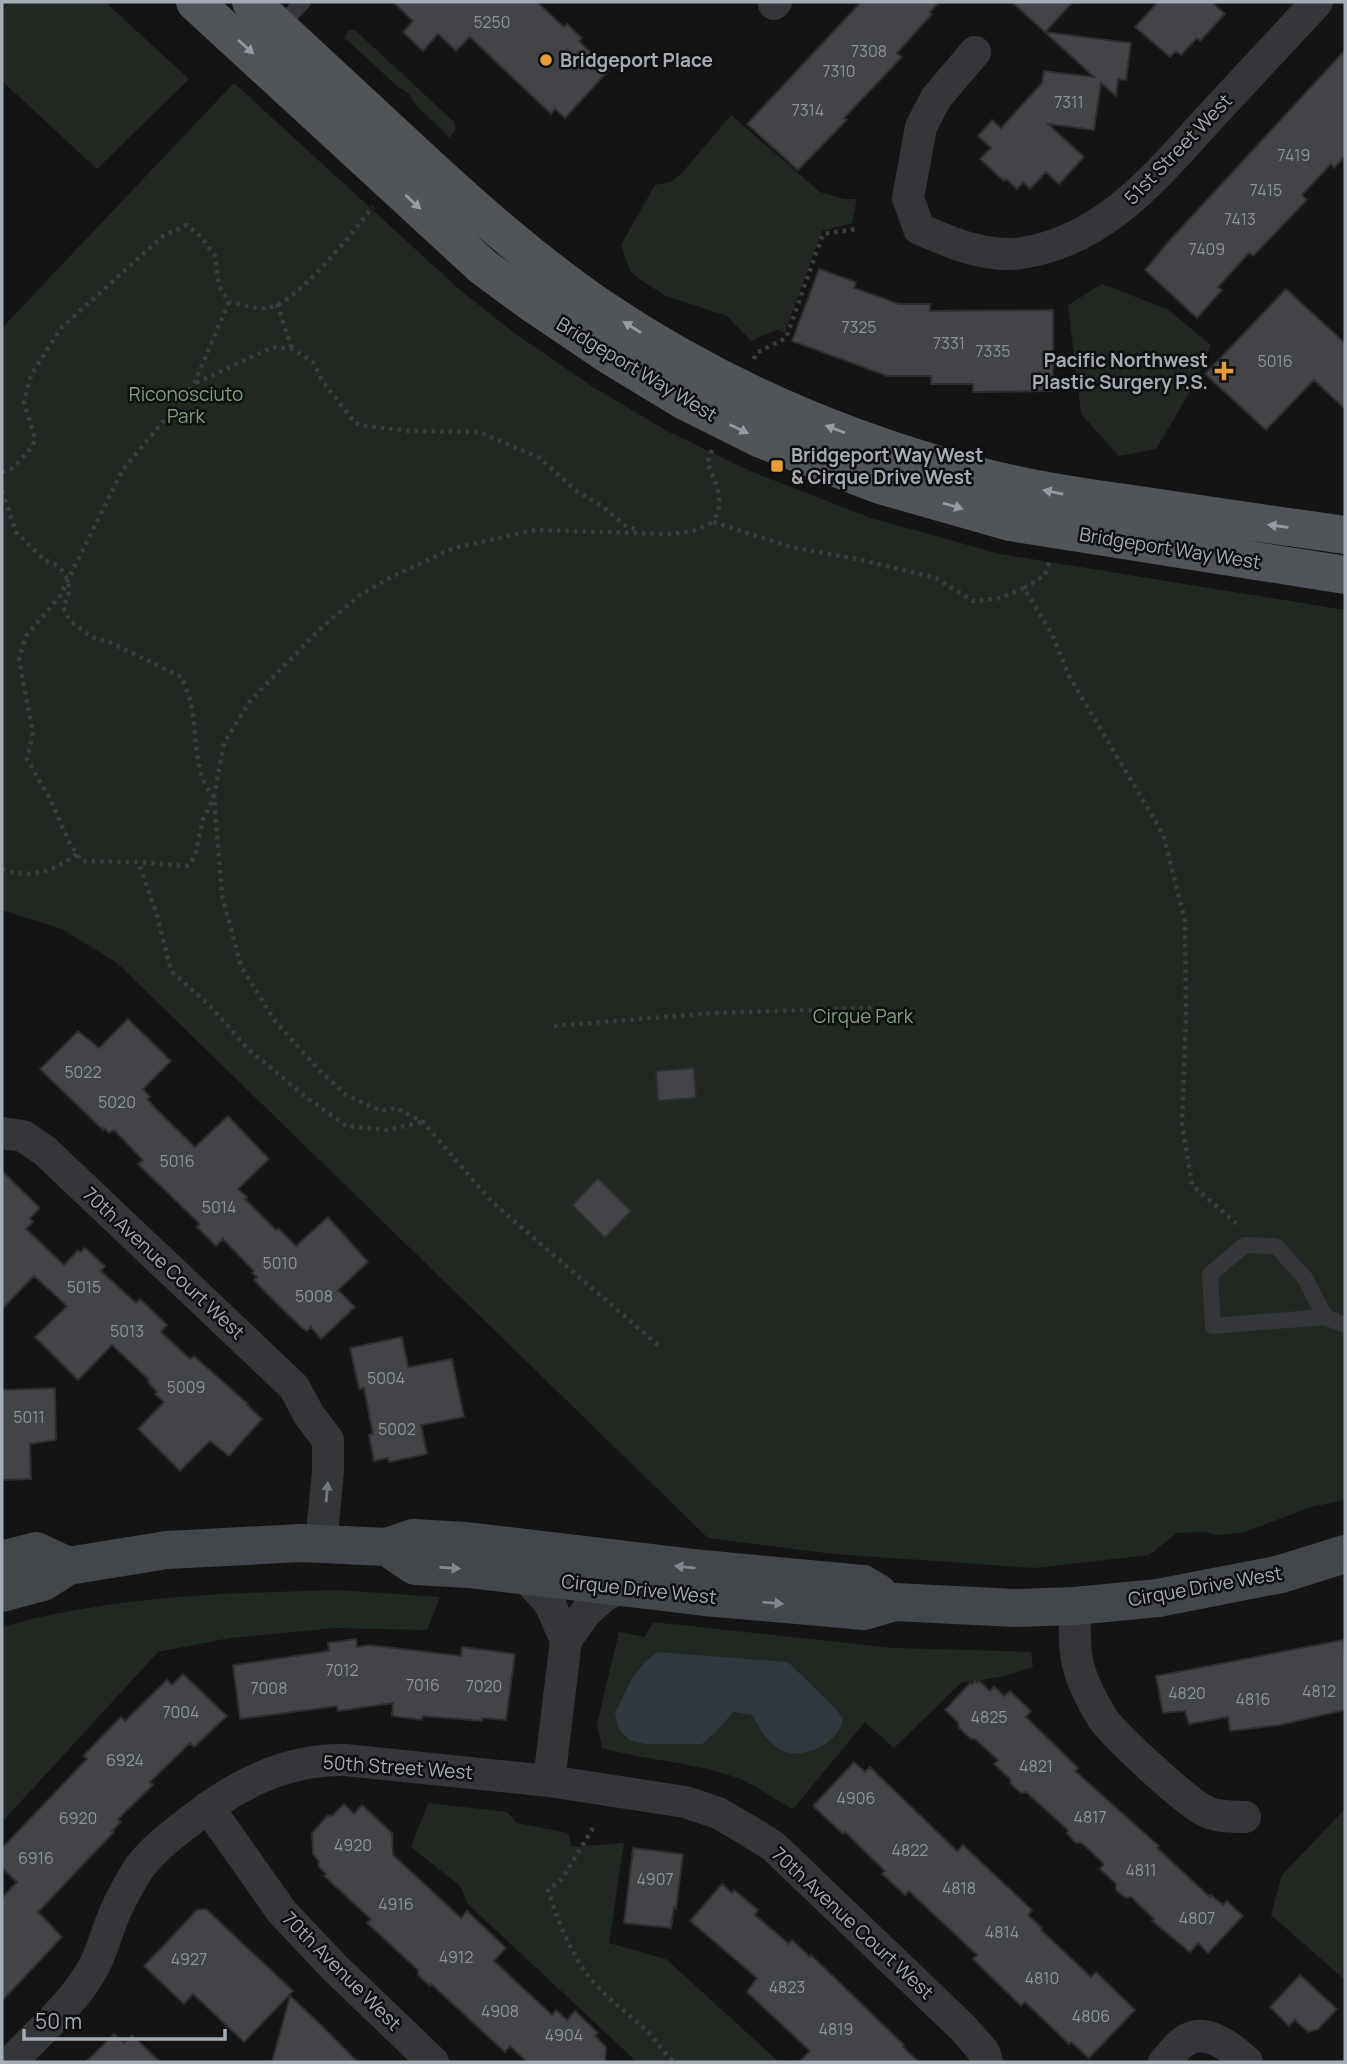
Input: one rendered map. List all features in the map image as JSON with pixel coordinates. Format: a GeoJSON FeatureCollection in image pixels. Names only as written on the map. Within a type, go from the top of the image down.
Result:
{"type":"FeatureCollection","features":[{"type":"Feature","properties":{"kind":"main road","name":"Bridgeport Way West"},"geometry":{"type":"LineString","coordinates":[[195,2],[483,267],[609,355],[723,422],[880,485],[1010,522],[1345,575]]}},
{"type":"Feature","properties":{"kind":"main road","name":"Bridgeport Way West"},"geometry":{"type":"LineString","coordinates":[[278,10],[481,215],[601,307],[666,348],[740,387],[819,423],[884,448],[969,474],[1062,494],[1345,535]]}},
{"type":"Feature","properties":{"kind":"main road","name":"Cirque Drive West"},"geometry":{"type":"LineString","coordinates":[[2,1593],[43,1582],[68,1566],[167,1550],[311,1544],[387,1547],[413,1538],[453,1540],[724,1585]]}},
{"type":"Feature","properties":{"kind":"main road","name":"Cirque Drive West"},"geometry":{"type":"LineString","coordinates":[[387,1547],[415,1566],[620,1587],[863,1584],[895,1602],[1014,1608],[1075,1606],[1158,1598],[1281,1574],[1345,1554]]}},
{"type":"Feature","properties":{"kind":"main road"},"geometry":{"type":"LineString","coordinates":[[2,1560],[36,1551],[68,1566]]}},
{"type":"Feature","properties":{"kind":"street","name":"51st Street West"},"geometry":{"type":"LineString","coordinates":[[975,52],[936,98],[921,127],[908,198],[919,229],[958,245],[983,251],[1020,253],[1059,245],[1095,228],[1139,194],[1317,2]]}},
{"type":"Feature","properties":{"kind":"street","name":"70th Avenue Court West"},"geometry":{"type":"LineString","coordinates":[[2,1133],[23,1136],[45,1151],[286,1379],[300,1396],[309,1415],[328,1440],[328,1471],[311,1544]]}},
{"type":"Feature","properties":{"kind":"street"},"geometry":{"type":"LineString","coordinates":[[525,1576],[549,1602],[566,1640]]}},
{"type":"Feature","properties":{"kind":"street"},"geometry":{"type":"LineString","coordinates":[[549,1781],[566,1640],[586,1612],[604,1596],[620,1587]]}},
{"type":"Feature","properties":{"kind":"street"},"geometry":{"type":"LineString","coordinates":[[1075,1606],[1076,1650],[1081,1675],[1103,1718],[1147,1762],[1207,1812],[1245,1817]]}},
{"type":"Feature","properties":{"kind":"street","name":"50th Street West"},"geometry":{"type":"LineString","coordinates":[[11,2062],[52,2020],[92,1970],[113,1917],[140,1867],[162,1843],[208,1807],[261,1776],[321,1759],[549,1781]]}},
{"type":"Feature","properties":{"kind":"street","name":"70th Avenue Court West"},"geometry":{"type":"LineString","coordinates":[[549,1781],[685,1802],[718,1813],[773,1846],[963,2028],[984,2052],[987,2062]]}},
{"type":"Feature","properties":{"kind":"street","name":"70th Avenue West"},"geometry":{"type":"LineString","coordinates":[[208,1807],[282,1912],[310,1943],[433,2062]]}},
{"type":"Feature","properties":{"kind":"street"},"geometry":{"type":"LineString","coordinates":[[1164,2062],[1185,2040],[1205,2038],[1228,2045],[1247,2062]]}},
{"type":"Feature","properties":{"kind":"lane"},"geometry":{"type":"LineString","coordinates":[[1325,1317],[1305,1278],[1276,1246],[1245,1245],[1210,1274],[1213,1326],[1325,1317],[1345,1325]]}},
{"type":"Feature","properties":{"kind":"path"},"geometry":{"type":"LineString","coordinates":[[2,472],[13,468],[32,447],[35,439],[24,402],[31,375],[61,328],[163,236],[187,225],[202,238],[215,256],[219,286],[229,302],[267,308],[287,300],[305,285],[376,204]]}},
{"type":"Feature","properties":{"kind":"path"},"geometry":{"type":"LineString","coordinates":[[750,366],[757,354],[786,338],[824,234],[856,229]]}},
{"type":"Feature","properties":{"kind":"path"},"geometry":{"type":"LineString","coordinates":[[214,797],[203,819],[195,856],[187,866],[82,861],[27,759],[33,733],[19,659],[26,636],[60,596],[122,471],[194,384],[229,302]]}},
{"type":"Feature","properties":{"kind":"path"},"geometry":{"type":"LineString","coordinates":[[277,304],[292,349]]}},
{"type":"Feature","properties":{"kind":"path"},"geometry":{"type":"LineString","coordinates":[[194,384],[273,347],[292,349],[313,362],[323,382],[355,423],[411,431],[479,432],[540,458],[575,490],[626,526],[641,532]]}},
{"type":"Feature","properties":{"kind":"path"},"geometry":{"type":"LineString","coordinates":[[658,1345],[492,1202],[423,1122],[396,1108],[381,1111],[346,1095],[318,1069],[275,1021],[241,966],[222,895],[214,797],[224,743],[250,701],[322,627],[360,595],[444,552],[535,530],[671,534],[694,531],[713,522],[719,512],[720,500],[707,463],[713,448]]}},
{"type":"Feature","properties":{"kind":"path"},"geometry":{"type":"LineString","coordinates":[[2,491],[16,532],[45,561],[52,561],[65,573],[69,592],[62,607],[70,621],[92,637],[111,642],[182,677],[192,706],[193,734],[205,787],[214,797]]}},
{"type":"Feature","properties":{"kind":"path"},"geometry":{"type":"LineString","coordinates":[[713,522],[791,547],[858,559],[936,578],[973,601],[1000,598],[1024,588],[1045,575],[1051,558]]}},
{"type":"Feature","properties":{"kind":"path"},"geometry":{"type":"LineString","coordinates":[[1024,588],[1052,634],[1069,676],[1163,834],[1185,921],[1186,1016],[1182,1123],[1192,1185],[1238,1225]]}},
{"type":"Feature","properties":{"kind":"path"},"geometry":{"type":"LineString","coordinates":[[2,869],[13,873],[39,873],[59,867],[77,854]]}},
{"type":"Feature","properties":{"kind":"path"},"geometry":{"type":"LineString","coordinates":[[138,862],[156,912],[171,971],[212,1008],[249,1050],[346,1126],[388,1130],[423,1122]]}},
{"type":"Feature","properties":{"kind":"path"},"geometry":{"type":"LineString","coordinates":[[554,1027],[713,1013],[872,1008]]}},
{"type":"Feature","properties":{"kind":"path"},"geometry":{"type":"LineString","coordinates":[[593,1828],[562,1879],[548,1890],[551,1901],[576,1957],[595,1985],[649,2033],[674,2062]]}},
{"type":"Feature","properties":{"kind":"green space"},"geometry":{"type":"Polygon","coordinates":[[[2,2],[105,2],[189,79],[97,169],[2,81],[2,2]]]}},
{"type":"Feature","properties":{"kind":"green space"},"geometry":{"type":"Polygon","coordinates":[[[349,30],[355,30],[454,122],[456,128],[450,138],[415,104],[408,93],[345,38],[349,30]]]}},
{"type":"Feature","properties":{"kind":"green space","name":"Cirque Park"},"geometry":{"type":"Polygon","coordinates":[[[234,83],[460,290],[513,332],[590,385],[667,431],[750,471],[871,518],[1000,554],[1345,610],[1345,1500],[1311,1507],[1245,1532],[1219,1535],[1204,1532],[1177,1533],[1149,1555],[1035,1568],[833,1554],[708,1538],[117,963],[62,929],[2,910],[2,328],[234,83]]]}},
{"type":"Feature","properties":{"kind":"green space"},"geometry":{"type":"Polygon","coordinates":[[[731,115],[820,192],[844,199],[857,199],[852,223],[822,231],[785,332],[776,330],[751,341],[727,316],[666,296],[639,279],[630,271],[621,245],[655,185],[671,182],[681,174],[731,115]]]}},
{"type":"Feature","properties":{"kind":"green space"},"geometry":{"type":"Polygon","coordinates":[[[1102,284],[1167,309],[1211,345],[1191,390],[1156,449],[1119,456],[1081,414],[1068,305],[1102,284]]]}},
{"type":"Feature","properties":{"kind":"green space"},"geometry":{"type":"Polygon","coordinates":[[[338,1590],[440,1597],[427,1630],[334,1628],[230,1638],[158,1652],[2,1822],[2,1627],[127,1602],[211,1595],[338,1590]]]}},
{"type":"Feature","properties":{"kind":"green space"},"geometry":{"type":"Polygon","coordinates":[[[653,1622],[894,1648],[1031,1652],[1033,1667],[1005,1676],[961,1683],[894,1748],[865,1722],[793,1809],[747,1782],[724,1773],[602,1748],[597,1724],[619,1632],[645,1637],[653,1622]]]}},
{"type":"Feature","properties":{"kind":"green space"},"geometry":{"type":"Polygon","coordinates":[[[428,1803],[507,1812],[517,1823],[568,1833],[572,1847],[624,1843],[609,1943],[666,1959],[779,2062],[637,2062],[468,1904],[460,1886],[411,1847],[428,1803]]]}},
{"type":"Feature","properties":{"kind":"green space"},"geometry":{"type":"Polygon","coordinates":[[[1345,1809],[1345,1980],[1271,1915],[1282,1875],[1345,1809]]]}},
{"type":"Feature","properties":{"kind":"shaded area"},"geometry":{"type":"Polygon","coordinates":[[[657,1652],[788,1662],[837,1710],[843,1720],[834,1737],[823,1745],[795,1754],[778,1748],[771,1742],[752,1715],[733,1712],[702,1744],[645,1744],[629,1740],[618,1728],[615,1713],[632,1678],[657,1652]]]}},
{"type":"Feature","properties":{"kind":"building","name":"Bridgeport Place"},"geometry":{"type":"Polygon","coordinates":[[[393,2],[537,2],[564,27],[567,24],[582,38],[579,41],[609,70],[565,118],[555,109],[551,114],[470,37],[456,51],[438,34],[423,51],[403,32],[413,21],[393,2]]]}},
{"type":"Feature","properties":{"kind":"building"},"geometry":{"type":"Polygon","coordinates":[[[861,2],[939,2],[930,12],[932,14],[897,53],[902,57],[844,118],[847,120],[798,170],[747,124],[861,2]]]}},
{"type":"Feature","properties":{"kind":"building"},"geometry":{"type":"Polygon","coordinates":[[[1012,2],[1073,2],[1045,32],[1131,43],[1126,80],[1118,79],[1116,96],[1101,83],[1094,130],[1048,124],[1084,157],[1059,184],[1046,172],[1030,189],[1023,182],[1017,189],[980,159],[991,148],[978,136],[992,120],[1001,128],[1042,83],[1044,71],[1094,77],[1012,2]]]}},
{"type":"Feature","properties":{"kind":"building"},"geometry":{"type":"Polygon","coordinates":[[[1158,2],[1212,2],[1225,14],[1200,41],[1197,38],[1181,55],[1176,51],[1170,57],[1135,27],[1158,2]]]}},
{"type":"Feature","properties":{"kind":"building"},"geometry":{"type":"Polygon","coordinates":[[[1345,50],[1345,156],[1334,168],[1331,164],[1302,195],[1307,200],[1253,256],[1249,253],[1218,287],[1222,290],[1197,318],[1145,270],[1345,50]]]}},
{"type":"Feature","properties":{"kind":"building"},"geometry":{"type":"Polygon","coordinates":[[[819,269],[856,282],[854,288],[899,304],[930,304],[930,311],[1053,310],[1053,391],[973,392],[973,384],[931,384],[931,376],[887,376],[792,341],[819,269]]]}},
{"type":"Feature","properties":{"kind":"building"},"geometry":{"type":"Polygon","coordinates":[[[1286,289],[1345,343],[1345,409],[1314,380],[1266,430],[1205,374],[1286,289]]]}},
{"type":"Feature","properties":{"kind":"building"},"geometry":{"type":"Polygon","coordinates":[[[128,1019],[171,1061],[143,1089],[156,1109],[195,1147],[228,1116],[269,1159],[238,1189],[247,1197],[245,1199],[296,1246],[328,1217],[368,1262],[338,1290],[355,1307],[321,1339],[311,1327],[307,1331],[301,1327],[267,1294],[254,1280],[257,1277],[252,1273],[254,1271],[223,1239],[216,1246],[197,1227],[200,1224],[138,1164],[143,1160],[114,1130],[109,1133],[104,1128],[103,1130],[40,1069],[78,1031],[99,1048],[128,1019]]]}},
{"type":"Feature","properties":{"kind":"building"},"geometry":{"type":"Polygon","coordinates":[[[694,1068],[696,1098],[658,1101],[656,1071],[694,1068]]]}},
{"type":"Feature","properties":{"kind":"building"},"geometry":{"type":"Polygon","coordinates":[[[2,1171],[40,1208],[30,1218],[33,1222],[26,1229],[64,1265],[78,1250],[81,1252],[85,1248],[105,1266],[101,1271],[136,1303],[140,1299],[167,1325],[161,1332],[190,1359],[194,1356],[262,1419],[229,1456],[210,1441],[180,1471],[138,1429],[164,1402],[155,1394],[157,1392],[149,1380],[112,1345],[78,1380],[35,1337],[67,1306],[34,1276],[2,1309],[2,1171]]]}},
{"type":"Feature","properties":{"kind":"building"},"geometry":{"type":"Polygon","coordinates":[[[598,1178],[631,1211],[605,1238],[572,1205],[598,1178]]]}},
{"type":"Feature","properties":{"kind":"building"},"geometry":{"type":"Polygon","coordinates":[[[402,1337],[408,1367],[452,1359],[464,1417],[421,1425],[427,1454],[389,1462],[388,1458],[374,1461],[369,1435],[373,1434],[364,1388],[359,1389],[350,1348],[402,1337]]]}},
{"type":"Feature","properties":{"kind":"building"},"geometry":{"type":"Polygon","coordinates":[[[55,1388],[56,1440],[30,1444],[31,1479],[2,1480],[2,1390],[55,1388]]]}},
{"type":"Feature","properties":{"kind":"building"},"geometry":{"type":"Polygon","coordinates":[[[356,1639],[357,1647],[369,1645],[461,1656],[462,1647],[515,1654],[506,1720],[482,1718],[482,1721],[423,1716],[422,1720],[392,1716],[393,1703],[338,1711],[337,1706],[240,1719],[233,1665],[329,1651],[328,1643],[356,1639]]]}},
{"type":"Feature","properties":{"kind":"building"},"geometry":{"type":"Polygon","coordinates":[[[1343,1640],[1345,1710],[1280,1725],[1230,1731],[1228,1717],[1189,1724],[1185,1711],[1163,1713],[1156,1676],[1343,1640]]]}},
{"type":"Feature","properties":{"kind":"building"},"geometry":{"type":"Polygon","coordinates":[[[183,1674],[227,1716],[194,1747],[190,1743],[150,1782],[153,1785],[118,1819],[121,1822],[112,1831],[114,1832],[38,1912],[62,1937],[2,2001],[2,1898],[17,1882],[2,1868],[2,1848],[87,1759],[83,1756],[121,1717],[125,1721],[167,1680],[172,1685],[183,1674]]]}},
{"type":"Feature","properties":{"kind":"building"},"geometry":{"type":"Polygon","coordinates":[[[975,1681],[979,1681],[990,1691],[994,1686],[1004,1696],[1010,1691],[1031,1711],[1026,1717],[1078,1768],[1075,1771],[1159,1846],[1157,1848],[1210,1897],[1211,1895],[1223,1905],[1227,1901],[1243,1916],[1208,1953],[1198,1943],[1190,1952],[1152,1921],[1154,1919],[1131,1897],[1126,1898],[1116,1890],[1116,1884],[1100,1869],[1104,1864],[1082,1843],[1076,1843],[1067,1834],[1068,1830],[1026,1792],[1021,1793],[1011,1784],[1010,1779],[994,1764],[998,1760],[959,1728],[958,1722],[945,1710],[975,1681]]]}},
{"type":"Feature","properties":{"kind":"building"},"geometry":{"type":"Polygon","coordinates":[[[854,1762],[865,1772],[870,1767],[957,1851],[963,1845],[1032,1910],[1028,1915],[1041,1930],[1091,1977],[1096,1972],[1135,2010],[1089,2058],[1071,2042],[1069,2044],[1025,2002],[1021,2006],[973,1959],[977,1955],[909,1891],[905,1895],[882,1874],[885,1871],[845,1832],[843,1834],[813,1806],[854,1762]]]}},
{"type":"Feature","properties":{"kind":"building"},"geometry":{"type":"Polygon","coordinates":[[[344,1804],[354,1814],[362,1805],[392,1833],[393,1855],[461,1918],[467,1911],[506,1948],[494,1961],[552,2015],[556,2010],[567,2020],[575,2011],[598,2033],[595,2036],[606,2047],[605,2062],[527,2062],[510,2046],[505,2052],[418,1975],[418,1970],[367,1923],[371,1919],[324,1876],[326,1874],[318,1866],[319,1862],[313,1854],[312,1833],[327,1816],[333,1815],[344,1804]]]}},
{"type":"Feature","properties":{"kind":"building"},"geometry":{"type":"Polygon","coordinates":[[[633,1848],[683,1854],[671,1928],[624,1923],[633,1848]]]}},
{"type":"Feature","properties":{"kind":"building"},"geometry":{"type":"Polygon","coordinates":[[[722,1884],[732,1893],[734,1890],[758,1910],[755,1915],[789,1944],[792,1940],[810,1957],[811,1955],[919,2062],[799,2062],[810,2051],[747,1992],[757,1978],[690,1921],[722,1884]]]}},
{"type":"Feature","properties":{"kind":"building"},"geometry":{"type":"Polygon","coordinates":[[[206,1909],[293,1991],[244,2042],[193,1994],[184,2004],[144,1966],[197,1910],[206,1909]]]}},
{"type":"Feature","properties":{"kind":"building"},"geometry":{"type":"Polygon","coordinates":[[[1300,1975],[1337,2009],[1318,2029],[1308,2032],[1295,2020],[1289,2026],[1270,2007],[1300,1975]]]}},
{"type":"Feature","properties":{"kind":"building"},"geometry":{"type":"Polygon","coordinates":[[[290,1996],[318,2022],[358,2062],[272,2062],[290,1996]]]}},
{"type":"Feature","properties":{"kind":"building"},"geometry":{"type":"Polygon","coordinates":[[[114,2034],[124,2043],[132,2035],[160,2062],[86,2062],[114,2034]]]}},
{"type":"Feature","properties":{"kind":"place","name":"Bridgeport Place"},"geometry":{"type":"Point","coordinates":[546,60]}},
{"type":"Feature","properties":{"kind":"place","name":"Pacific Northwest Plastic Surgery P.S."},"geometry":{"type":"Point","coordinates":[1224,371]}},
{"type":"Feature","properties":{"kind":"place","name":"Bridgeport Way West & Cirque Drive West"},"geometry":{"type":"Point","coordinates":[777,466]}},
{"type":"Feature","properties":{"kind":"park label","name":"Riconosciuto Park"},"geometry":{"type":"Point","coordinates":[186,405]}}]}
